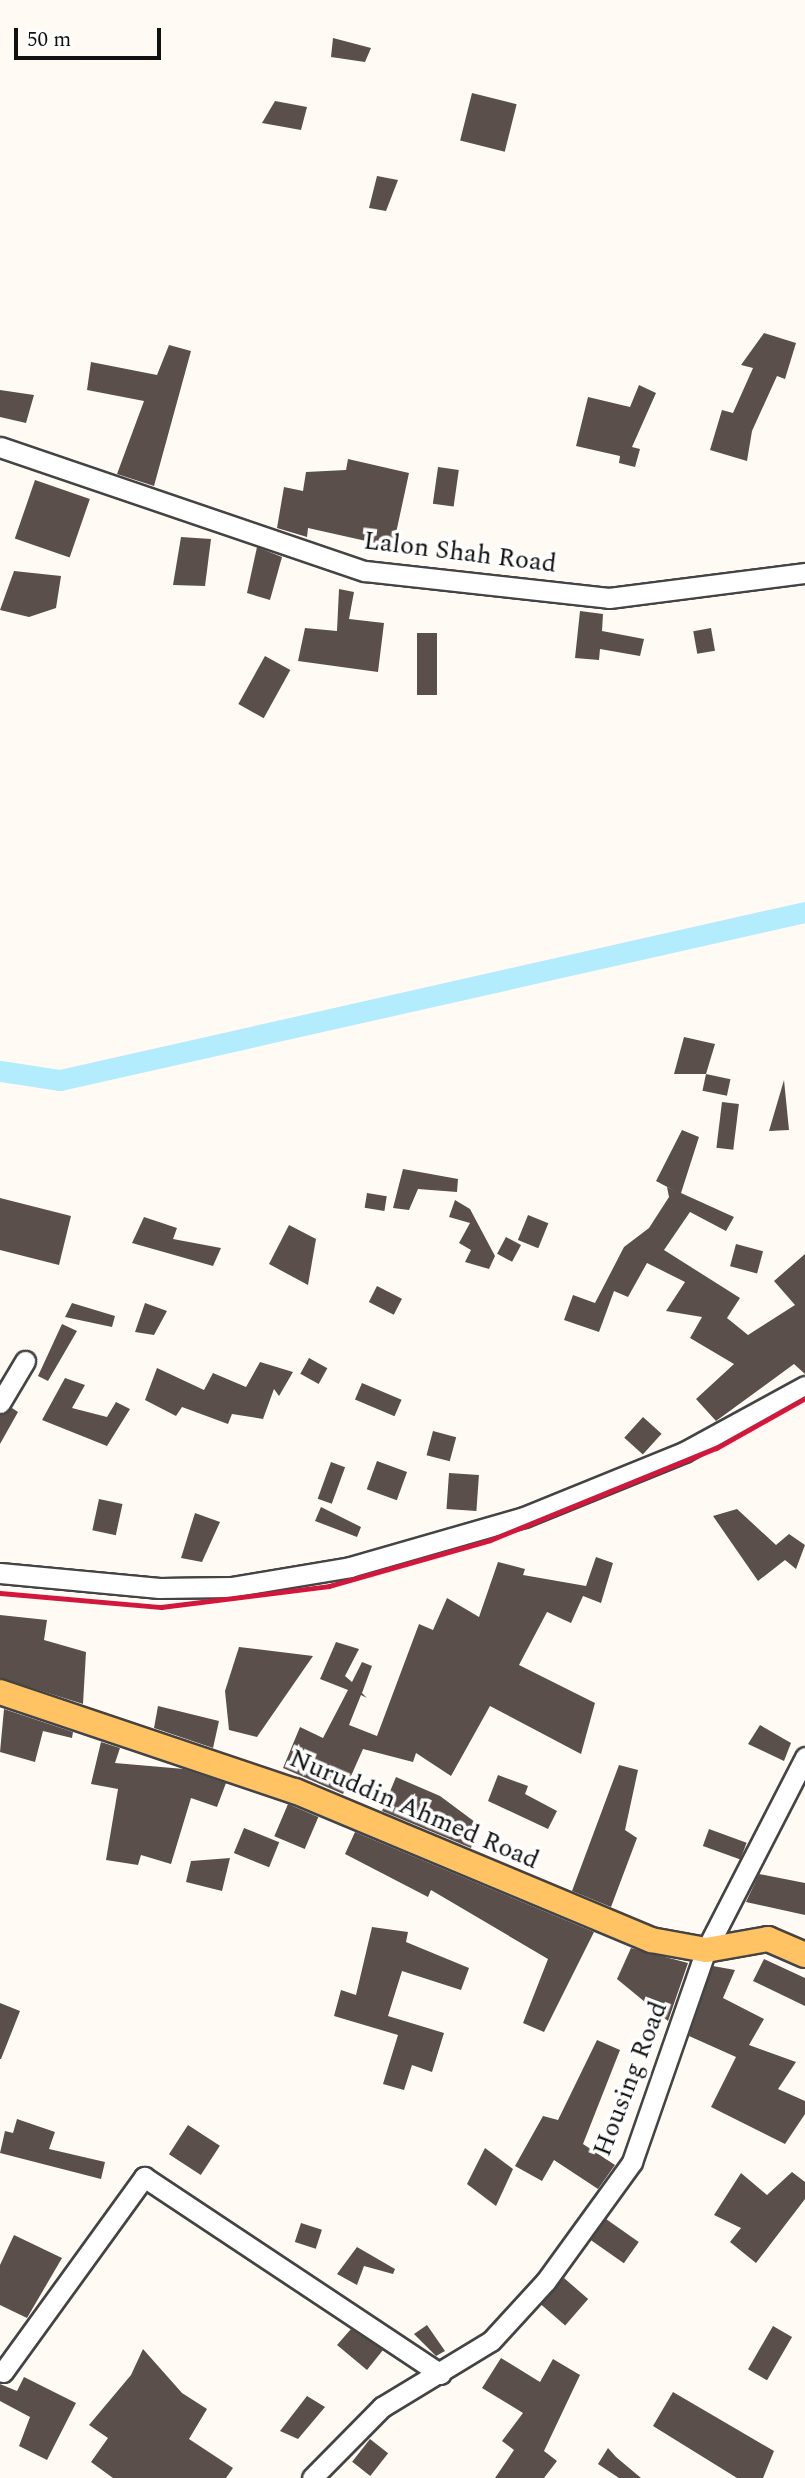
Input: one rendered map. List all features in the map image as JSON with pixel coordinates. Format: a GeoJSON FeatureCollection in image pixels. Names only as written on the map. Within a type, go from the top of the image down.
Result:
{"type":"FeatureCollection","features":[{"type":"Feature","properties":{"kind":"main road","name":"Nuruddin Ahmed Road"},"geometry":{"type":"LineString","coordinates":[[0,1692],[295,1791],[651,1940],[706,1950],[768,1939],[805,1955]]}},
{"type":"Feature","properties":{"kind":"street","name":"Lalon Shah Road"},"geometry":{"type":"LineString","coordinates":[[0,447],[365,571],[609,598],[805,573]]}},
{"type":"Feature","properties":{"kind":"street"},"geometry":{"type":"LineString","coordinates":[[0,1402],[26,1361]]}},
{"type":"Feature","properties":{"kind":"street"},"geometry":{"type":"LineString","coordinates":[[0,1573],[159,1588],[231,1587],[350,1567],[524,1517],[684,1452],[805,1386]]}},
{"type":"Feature","properties":{"kind":"street","name":"Housing Road"},"geometry":{"type":"LineString","coordinates":[[312,2478],[382,2407],[441,2374],[491,2341],[546,2281],[632,2162],[706,1950],[805,1757]]}},
{"type":"Feature","properties":{"kind":"street"},"geometry":{"type":"LineString","coordinates":[[4,2372],[144,2178],[441,2374]]}},
{"type":"Feature","properties":{"kind":"building"},"geometry":{"type":"Polygon","coordinates":[[[333,38],[371,48],[365,62],[331,57],[333,38]]]}},
{"type":"Feature","properties":{"kind":"building"},"geometry":{"type":"Polygon","coordinates":[[[472,93],[517,104],[505,152],[460,141],[472,93]]]}},
{"type":"Feature","properties":{"kind":"building"},"geometry":{"type":"Polygon","coordinates":[[[275,101],[307,107],[301,130],[262,123],[275,101]]]}},
{"type":"Feature","properties":{"kind":"building"},"geometry":{"type":"Polygon","coordinates":[[[377,176],[398,180],[386,211],[369,208],[377,176]]]}},
{"type":"Feature","properties":{"kind":"building"},"geometry":{"type":"Polygon","coordinates":[[[764,333],[796,343],[785,379],[777,376],[752,431],[747,461],[710,450],[722,410],[733,413],[753,368],[741,365],[764,333]]]}},
{"type":"Feature","properties":{"kind":"building"},"geometry":{"type":"Polygon","coordinates":[[[169,345],[191,351],[154,486],[117,474],[144,401],[87,390],[91,362],[157,375],[169,345]]]}},
{"type":"Feature","properties":{"kind":"building"},"geometry":{"type":"Polygon","coordinates":[[[639,385],[656,393],[632,447],[640,449],[635,467],[619,463],[620,456],[576,446],[588,397],[630,407],[639,385]]]}},
{"type":"Feature","properties":{"kind":"building"},"geometry":{"type":"Polygon","coordinates":[[[0,390],[34,395],[26,423],[0,417],[0,390]]]}},
{"type":"Feature","properties":{"kind":"building"},"geometry":{"type":"Polygon","coordinates":[[[348,459],[409,473],[393,547],[308,528],[307,537],[277,528],[284,487],[303,491],[306,472],[346,470],[348,459]]]}},
{"type":"Feature","properties":{"kind":"building"},"geometry":{"type":"Polygon","coordinates":[[[438,467],[459,470],[454,507],[433,504],[438,467]]]}},
{"type":"Feature","properties":{"kind":"building"},"geometry":{"type":"Polygon","coordinates":[[[35,480],[90,499],[70,558],[15,539],[35,480]]]}},
{"type":"Feature","properties":{"kind":"building"},"geometry":{"type":"Polygon","coordinates":[[[181,537],[211,539],[205,586],[173,585],[181,537]]]}},
{"type":"Feature","properties":{"kind":"building"},"geometry":{"type":"Polygon","coordinates":[[[257,547],[282,557],[270,600],[247,593],[257,547]]]}},
{"type":"Feature","properties":{"kind":"building"},"geometry":{"type":"Polygon","coordinates":[[[14,571],[61,576],[56,608],[29,617],[0,610],[14,571]]]}},
{"type":"Feature","properties":{"kind":"building"},"geometry":{"type":"Polygon","coordinates":[[[339,589],[354,592],[349,619],[384,623],[378,672],[298,661],[305,628],[337,631],[339,589]]]}},
{"type":"Feature","properties":{"kind":"building"},"geometry":{"type":"Polygon","coordinates":[[[580,611],[603,614],[602,631],[644,639],[640,656],[600,649],[599,660],[575,658],[580,611]]]}},
{"type":"Feature","properties":{"kind":"building"},"geometry":{"type":"Polygon","coordinates":[[[711,628],[715,651],[697,654],[693,631],[711,628]]]}},
{"type":"Feature","properties":{"kind":"building"},"geometry":{"type":"Polygon","coordinates":[[[417,633],[437,633],[437,695],[417,695],[417,633]]]}},
{"type":"Feature","properties":{"kind":"building"},"geometry":{"type":"Polygon","coordinates":[[[265,656],[290,670],[264,718],[238,704],[265,656]]]}},
{"type":"Feature","properties":{"kind":"building"},"geometry":{"type":"Polygon","coordinates":[[[684,1037],[715,1044],[706,1074],[674,1074],[684,1037]]]}},
{"type":"Feature","properties":{"kind":"building"},"geometry":{"type":"Polygon","coordinates":[[[706,1074],[730,1079],[727,1096],[702,1091],[706,1074]]]}},
{"type":"Feature","properties":{"kind":"building"},"geometry":{"type":"Polygon","coordinates":[[[784,1080],[789,1130],[769,1131],[784,1080]]]}},
{"type":"Feature","properties":{"kind":"building"},"geometry":{"type":"Polygon","coordinates":[[[722,1102],[739,1104],[733,1150],[716,1148],[722,1102]]]}},
{"type":"Feature","properties":{"kind":"building"},"geometry":{"type":"Polygon","coordinates":[[[682,1130],[699,1137],[681,1193],[734,1217],[726,1231],[690,1212],[664,1250],[740,1298],[727,1318],[748,1335],[795,1305],[774,1281],[805,1254],[805,1374],[794,1364],[716,1421],[696,1399],[734,1364],[690,1338],[702,1317],[666,1311],[685,1282],[647,1263],[628,1297],[614,1291],[599,1332],[564,1320],[573,1295],[595,1303],[624,1247],[649,1228],[669,1197],[667,1187],[675,1191],[656,1181],[682,1130]]]}},
{"type":"Feature","properties":{"kind":"building"},"geometry":{"type":"Polygon","coordinates":[[[403,1169],[458,1179],[457,1192],[418,1189],[409,1210],[393,1208],[403,1169]]]}},
{"type":"Feature","properties":{"kind":"building"},"geometry":{"type":"Polygon","coordinates":[[[367,1193],[387,1196],[384,1211],[365,1208],[367,1193]]]}},
{"type":"Feature","properties":{"kind":"building"},"geometry":{"type":"Polygon","coordinates":[[[0,1198],[71,1216],[59,1265],[0,1250],[0,1198]]]}},
{"type":"Feature","properties":{"kind":"building"},"geometry":{"type":"Polygon","coordinates":[[[455,1200],[470,1209],[495,1256],[489,1269],[465,1262],[471,1250],[459,1243],[470,1223],[449,1217],[455,1200]]]}},
{"type":"Feature","properties":{"kind":"building"},"geometry":{"type":"Polygon","coordinates":[[[528,1215],[548,1223],[538,1248],[518,1240],[528,1215]]]}},
{"type":"Feature","properties":{"kind":"building"},"geometry":{"type":"Polygon","coordinates":[[[144,1217],[177,1228],[173,1239],[221,1248],[213,1266],[132,1243],[144,1217]]]}},
{"type":"Feature","properties":{"kind":"building"},"geometry":{"type":"Polygon","coordinates":[[[289,1225],[316,1239],[308,1285],[269,1264],[289,1225]]]}},
{"type":"Feature","properties":{"kind":"building"},"geometry":{"type":"Polygon","coordinates":[[[506,1237],[521,1245],[512,1262],[497,1254],[506,1237]]]}},
{"type":"Feature","properties":{"kind":"building"},"geometry":{"type":"Polygon","coordinates":[[[736,1244],[763,1251],[757,1273],[730,1266],[736,1244]]]}},
{"type":"Feature","properties":{"kind":"building"},"geometry":{"type":"Polygon","coordinates":[[[377,1286],[402,1299],[394,1315],[369,1302],[377,1286]]]}},
{"type":"Feature","properties":{"kind":"building"},"geometry":{"type":"Polygon","coordinates":[[[72,1303],[115,1316],[112,1327],[65,1317],[72,1303]]]}},
{"type":"Feature","properties":{"kind":"building"},"geometry":{"type":"Polygon","coordinates":[[[145,1303],[167,1311],[154,1335],[135,1332],[145,1303]]]}},
{"type":"Feature","properties":{"kind":"building"},"geometry":{"type":"Polygon","coordinates":[[[62,1324],[77,1331],[48,1381],[38,1376],[62,1324]]]}},
{"type":"Feature","properties":{"kind":"building"},"geometry":{"type":"Polygon","coordinates":[[[309,1358],[327,1368],[319,1384],[300,1374],[309,1358]]]}},
{"type":"Feature","properties":{"kind":"building"},"geometry":{"type":"Polygon","coordinates":[[[260,1362],[293,1372],[279,1396],[274,1389],[263,1419],[232,1414],[228,1424],[182,1407],[176,1416],[145,1400],[157,1368],[204,1390],[213,1373],[246,1387],[260,1362]]]}},
{"type":"Feature","properties":{"kind":"building"},"geometry":{"type":"Polygon","coordinates":[[[65,1378],[85,1385],[72,1408],[107,1417],[116,1402],[130,1409],[107,1446],[42,1420],[65,1378]]]}},
{"type":"Feature","properties":{"kind":"building"},"geometry":{"type":"Polygon","coordinates":[[[362,1383],[402,1400],[395,1416],[355,1400],[362,1383]]]}},
{"type":"Feature","properties":{"kind":"building"},"geometry":{"type":"Polygon","coordinates":[[[12,1408],[18,1412],[0,1444],[0,1415],[12,1408]]]}},
{"type":"Feature","properties":{"kind":"building"},"geometry":{"type":"Polygon","coordinates":[[[643,1417],[662,1434],[643,1455],[624,1438],[643,1417]]]}},
{"type":"Feature","properties":{"kind":"building"},"geometry":{"type":"Polygon","coordinates":[[[433,1431],[456,1437],[450,1461],[427,1455],[433,1431]]]}},
{"type":"Feature","properties":{"kind":"building"},"geometry":{"type":"Polygon","coordinates":[[[377,1461],[407,1472],[397,1500],[367,1489],[377,1461]]]}},
{"type":"Feature","properties":{"kind":"building"},"geometry":{"type":"Polygon","coordinates":[[[331,1462],[345,1467],[332,1504],[318,1499],[331,1462]]]}},
{"type":"Feature","properties":{"kind":"building"},"geometry":{"type":"Polygon","coordinates":[[[449,1473],[479,1475],[476,1511],[446,1509],[449,1473]]]}},
{"type":"Feature","properties":{"kind":"building"},"geometry":{"type":"Polygon","coordinates":[[[99,1499],[122,1504],[116,1535],[92,1530],[99,1499]]]}},
{"type":"Feature","properties":{"kind":"building"},"geometry":{"type":"Polygon","coordinates":[[[321,1507],[361,1527],[357,1537],[315,1521],[321,1507]]]}},
{"type":"Feature","properties":{"kind":"building"},"geometry":{"type":"Polygon","coordinates":[[[737,1509],[776,1545],[789,1534],[805,1545],[796,1569],[785,1560],[758,1581],[713,1516],[737,1509]]]}},
{"type":"Feature","properties":{"kind":"building"},"geometry":{"type":"Polygon","coordinates":[[[195,1513],[220,1522],[202,1562],[181,1558],[195,1513]]]}},
{"type":"Feature","properties":{"kind":"building"},"geometry":{"type":"Polygon","coordinates":[[[596,1557],[613,1563],[601,1603],[583,1596],[571,1623],[547,1612],[519,1665],[595,1703],[581,1754],[490,1706],[451,1776],[416,1753],[413,1762],[363,1749],[343,1794],[283,1768],[300,1727],[323,1738],[348,1690],[320,1679],[336,1642],[359,1649],[345,1676],[352,1682],[362,1662],[372,1666],[362,1693],[367,1698],[361,1695],[349,1725],[377,1736],[419,1624],[433,1630],[447,1598],[479,1617],[498,1562],[525,1569],[523,1575],[586,1586],[596,1557]]]}},
{"type":"Feature","properties":{"kind":"building"},"geometry":{"type":"Polygon","coordinates":[[[0,1615],[47,1620],[44,1640],[86,1652],[83,1704],[0,1678],[0,1615]]]}},
{"type":"Feature","properties":{"kind":"building"},"geometry":{"type":"Polygon","coordinates":[[[239,1647],[313,1656],[257,1737],[229,1730],[225,1691],[239,1647]]]}},
{"type":"Feature","properties":{"kind":"building"},"geometry":{"type":"Polygon","coordinates":[[[158,1706],[219,1721],[213,1748],[154,1728],[158,1706]]]}},
{"type":"Feature","properties":{"kind":"building"},"geometry":{"type":"Polygon","coordinates":[[[4,1709],[73,1732],[72,1738],[43,1731],[35,1762],[0,1752],[4,1709]]]}},
{"type":"Feature","properties":{"kind":"building"},"geometry":{"type":"Polygon","coordinates":[[[760,1725],[791,1743],[784,1761],[748,1744],[760,1725]]]}},
{"type":"Feature","properties":{"kind":"building"},"geometry":{"type":"Polygon","coordinates":[[[101,1742],[120,1748],[115,1763],[184,1769],[226,1783],[217,1807],[191,1798],[171,1864],[141,1855],[138,1865],[106,1860],[118,1789],[91,1784],[101,1742]]]}},
{"type":"Feature","properties":{"kind":"building"},"geometry":{"type":"Polygon","coordinates":[[[619,1765],[638,1770],[625,1830],[637,1838],[611,1907],[572,1891],[619,1765]]]}},
{"type":"Feature","properties":{"kind":"building"},"geometry":{"type":"Polygon","coordinates":[[[498,1775],[528,1786],[525,1794],[557,1811],[548,1829],[488,1801],[498,1775]]]}},
{"type":"Feature","properties":{"kind":"building"},"geometry":{"type":"Polygon","coordinates":[[[396,1777],[440,1796],[479,1825],[471,1848],[382,1811],[396,1777]]]}},
{"type":"Feature","properties":{"kind":"building"},"geometry":{"type":"Polygon","coordinates":[[[288,1804],[318,1817],[305,1849],[274,1836],[288,1804]]]}},
{"type":"Feature","properties":{"kind":"building"},"geometry":{"type":"Polygon","coordinates":[[[244,1828],[279,1842],[269,1867],[234,1853],[244,1828]]]}},
{"type":"Feature","properties":{"kind":"building"},"geometry":{"type":"Polygon","coordinates":[[[709,1829],[747,1843],[740,1860],[703,1846],[709,1829]]]}},
{"type":"Feature","properties":{"kind":"building"},"geometry":{"type":"Polygon","coordinates":[[[355,1832],[594,1932],[544,2032],[523,2023],[548,1959],[431,1890],[428,1897],[345,1854],[355,1832]]]}},
{"type":"Feature","properties":{"kind":"building"},"geometry":{"type":"Polygon","coordinates":[[[230,1858],[222,1891],[186,1882],[191,1861],[230,1858]]]}},
{"type":"Feature","properties":{"kind":"building"},"geometry":{"type":"Polygon","coordinates":[[[759,1874],[805,1883],[805,1915],[746,1902],[759,1874]]]}},
{"type":"Feature","properties":{"kind":"building"},"geometry":{"type":"Polygon","coordinates":[[[372,1927],[408,1932],[406,1942],[469,1968],[461,1990],[402,1971],[388,2016],[444,2033],[432,2072],[412,2065],[404,2090],[383,2084],[398,2035],[334,2016],[341,1990],[356,1995],[372,1927]]]}},
{"type":"Feature","properties":{"kind":"building"},"geometry":{"type":"Polygon","coordinates":[[[631,1948],[688,1963],[668,2021],[617,1979],[631,1948]]]}},
{"type":"Feature","properties":{"kind":"building"},"geometry":{"type":"Polygon","coordinates":[[[764,1959],[805,1978],[805,2006],[753,1981],[764,1959]]]}},
{"type":"Feature","properties":{"kind":"building"},"geometry":{"type":"Polygon","coordinates":[[[713,1966],[735,1970],[723,1998],[764,2019],[749,2045],[796,2062],[778,2089],[805,2101],[805,2114],[785,2144],[711,2107],[736,2057],[689,2036],[713,1966]]]}},
{"type":"Feature","properties":{"kind":"building"},"geometry":{"type":"Polygon","coordinates":[[[0,2003],[20,2011],[1,2059],[0,2059],[0,2003]]]}},
{"type":"Feature","properties":{"kind":"building"},"geometry":{"type":"Polygon","coordinates":[[[597,2040],[620,2050],[583,2144],[615,2165],[598,2189],[554,2160],[542,2181],[515,2166],[543,2116],[558,2120],[597,2040]]]}},
{"type":"Feature","properties":{"kind":"building"},"geometry":{"type":"Polygon","coordinates":[[[17,2119],[55,2132],[49,2149],[105,2162],[101,2179],[0,2153],[5,2131],[13,2133],[17,2119]]]}},
{"type":"Feature","properties":{"kind":"building"},"geometry":{"type":"Polygon","coordinates":[[[188,2125],[220,2146],[201,2175],[169,2154],[188,2125]]]}},
{"type":"Feature","properties":{"kind":"building"},"geometry":{"type":"Polygon","coordinates":[[[485,2148],[513,2169],[496,2206],[467,2184],[485,2148]]]}},
{"type":"Feature","properties":{"kind":"building"},"geometry":{"type":"Polygon","coordinates":[[[792,2172],[805,2182],[805,2199],[756,2263],[730,2242],[741,2228],[714,2215],[741,2173],[767,2195],[792,2172]]]}},
{"type":"Feature","properties":{"kind":"building"},"geometry":{"type":"Polygon","coordinates":[[[606,2219],[639,2242],[624,2263],[591,2240],[606,2219]]]}},
{"type":"Feature","properties":{"kind":"building"},"geometry":{"type":"Polygon","coordinates":[[[301,2223],[322,2230],[316,2249],[295,2242],[301,2223]]]}},
{"type":"Feature","properties":{"kind":"building"},"geometry":{"type":"Polygon","coordinates":[[[14,2235],[62,2258],[27,2318],[0,2305],[0,2265],[14,2235]]]}},
{"type":"Feature","properties":{"kind":"building"},"geometry":{"type":"Polygon","coordinates":[[[357,2247],[395,2269],[393,2274],[364,2266],[357,2285],[337,2274],[357,2247]]]}},
{"type":"Feature","properties":{"kind":"building"},"geometry":{"type":"Polygon","coordinates":[[[564,2278],[588,2299],[565,2325],[541,2304],[564,2278]]]}},
{"type":"Feature","properties":{"kind":"building"},"geometry":{"type":"Polygon","coordinates":[[[427,2325],[445,2351],[436,2356],[414,2334],[427,2325]]]}},
{"type":"Feature","properties":{"kind":"building"},"geometry":{"type":"Polygon","coordinates":[[[773,2326],[792,2337],[767,2380],[748,2369],[773,2326]]]}},
{"type":"Feature","properties":{"kind":"building"},"geometry":{"type":"Polygon","coordinates":[[[351,2329],[383,2350],[367,2370],[337,2345],[351,2329]]]}},
{"type":"Feature","properties":{"kind":"building"},"geometry":{"type":"Polygon","coordinates":[[[143,2349],[182,2393],[207,2409],[189,2439],[233,2468],[226,2478],[113,2478],[91,2462],[108,2438],[89,2425],[131,2375],[143,2349]]]}},
{"type":"Feature","properties":{"kind":"building"},"geometry":{"type":"Polygon","coordinates":[[[501,2358],[540,2382],[553,2359],[580,2375],[544,2451],[557,2461],[544,2478],[495,2478],[514,2450],[502,2441],[523,2413],[482,2388],[501,2358]]]}},
{"type":"Feature","properties":{"kind":"building"},"geometry":{"type":"Polygon","coordinates":[[[24,2377],[76,2403],[47,2460],[19,2446],[30,2417],[0,2401],[0,2384],[17,2391],[24,2377]]]}},
{"type":"Feature","properties":{"kind":"building"},"geometry":{"type":"Polygon","coordinates":[[[673,2392],[774,2451],[763,2478],[737,2478],[653,2426],[673,2392]]]}},
{"type":"Feature","properties":{"kind":"building"},"geometry":{"type":"Polygon","coordinates":[[[307,2396],[325,2407],[298,2439],[280,2431],[307,2396]]]}},
{"type":"Feature","properties":{"kind":"building"},"geometry":{"type":"Polygon","coordinates":[[[370,2439],[388,2453],[370,2476],[352,2462],[370,2439]]]}},
{"type":"Feature","properties":{"kind":"building"},"geometry":{"type":"Polygon","coordinates":[[[608,2448],[641,2478],[619,2478],[598,2464],[608,2448]]]}},
{"type":"Feature","properties":{"kind":"waterway"},"geometry":{"type":"LineString","coordinates":[[0,1071],[60,1080],[805,912]]}},
{"type":"Feature","properties":{"kind":"railway"},"geometry":{"type":"LineString","coordinates":[[0,1593],[161,1607],[329,1586],[490,1540],[716,1448],[805,1398]]}}]}
